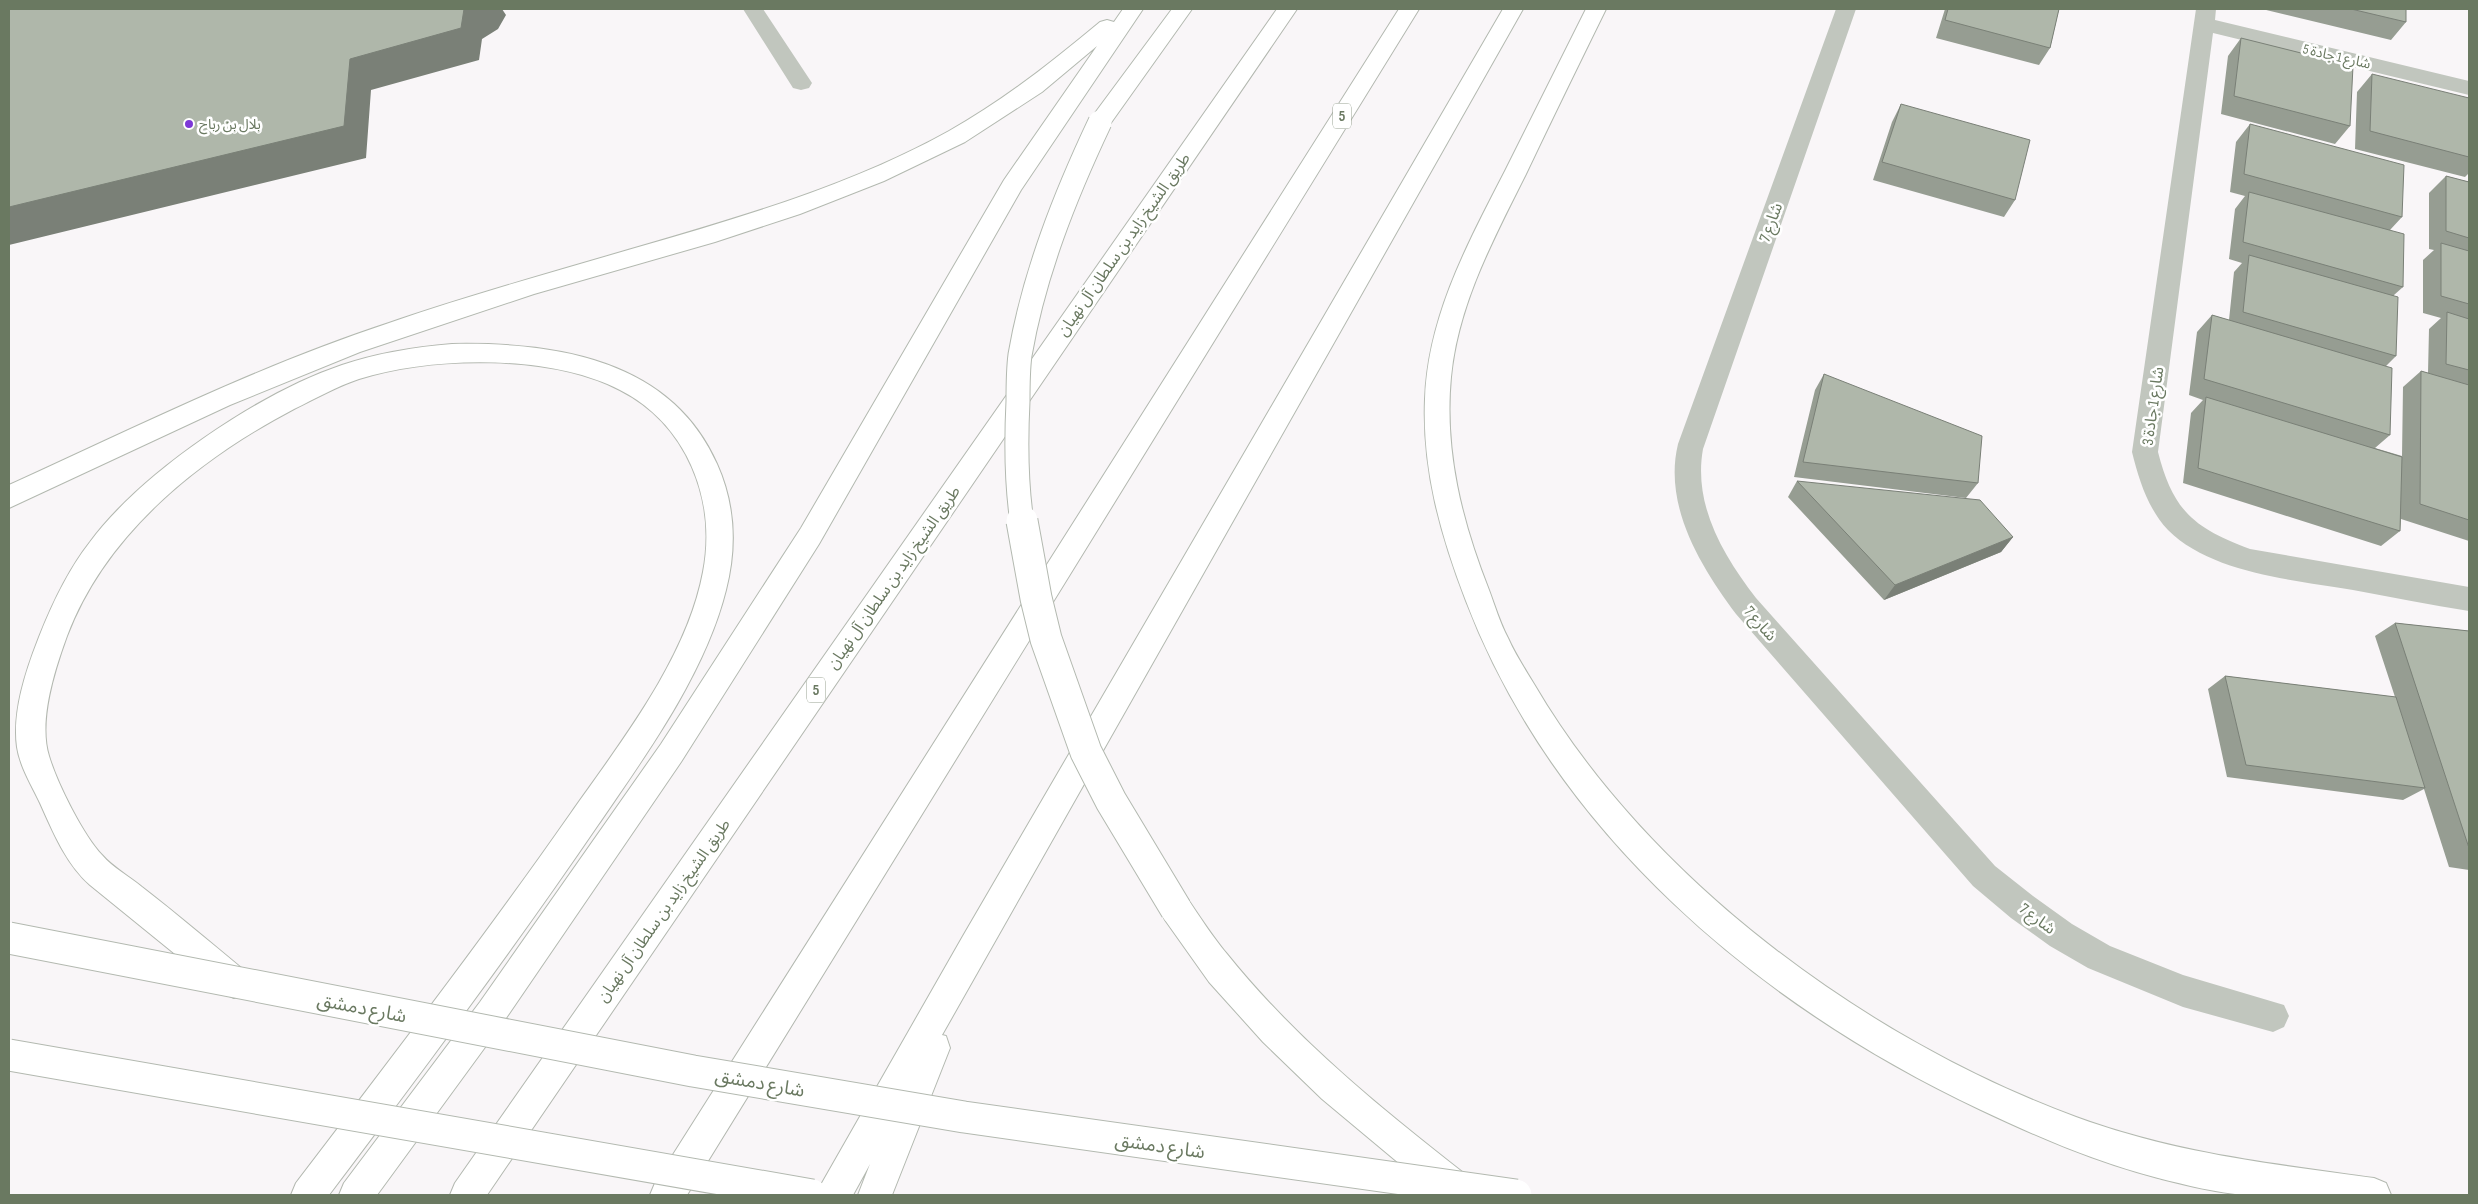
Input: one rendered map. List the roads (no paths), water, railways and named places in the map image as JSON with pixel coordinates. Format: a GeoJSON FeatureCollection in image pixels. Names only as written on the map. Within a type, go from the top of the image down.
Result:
{"type":"FeatureCollection","features":[{"type":"Feature","properties":{"kind":"main road"},"geometry":{"type":"LineString","coordinates":[[9,497],[210,404],[350,345],[490,298],[727,231],[846,189],[895,168],[951,141],[1027,93],[1088,46],[1126,9]]}},
{"type":"Feature","properties":{"kind":"main road"},"geometry":{"type":"LineString","coordinates":[[356,1195],[491,1013],[671,753],[810,536],[1012,186],[1133,9]]}},
{"type":"Feature","properties":{"kind":"main road"},"geometry":{"type":"LineString","coordinates":[[1182,9],[1100,122],[1074,174],[1052,229],[1034,289],[1020,353],[1016,414],[1017,477],[1026,544],[1040,615],[1062,687],[1091,763],[1176,909],[1219,969],[1276,1033],[1390,1138],[1465,1195]]}},
{"type":"Feature","properties":{"kind":"main road","name":"طريق الشيخ زايد بن سلطان آل نهيان"},"geometry":{"type":"LineString","coordinates":[[467,1195],[1287,9]]}},
{"type":"Feature","properties":{"kind":"main road","name":"5"},"geometry":{"type":"LineString","coordinates":[[667,1195],[1409,9]]}},
{"type":"Feature","properties":{"kind":"main road"},"geometry":{"type":"LineString","coordinates":[[834,1195],[974,947],[1513,9]]}},
{"type":"Feature","properties":{"kind":"main road"},"geometry":{"type":"LineString","coordinates":[[1596,9],[1472,259],[1457,296],[1446,334],[1439,373],[1437,407],[1440,459],[1446,505],[1473,592],[1523,693],[1560,751],[1605,809],[1658,866],[1717,922],[1787,978],[1864,1030],[1946,1077],[2034,1118],[2125,1151],[2201,1171],[2374,1195]]}},
{"type":"Feature","properties":{"kind":"main road"},"geometry":{"type":"LineString","coordinates":[[234,982],[88,863],[54,799],[32,749],[36,687],[56,625],[81,578],[111,535],[160,488],[211,446],[279,404],[349,372],[406,359],[452,352],[505,352],[608,373],[652,395],[682,426],[706,463],[719,508],[721,544],[713,592],[689,653],[628,754],[554,864],[448,1013],[308,1195]]}},
{"type":"Feature","properties":{"kind":"main road","name":"شارع دمشق"},"geometry":{"type":"LineString","coordinates":[[9,938],[693,1071],[964,1117],[1516,1195]]}},
{"type":"Feature","properties":{"kind":"main road"},"geometry":{"type":"LineString","coordinates":[[874,1195],[974,947]]}},
{"type":"Feature","properties":{"kind":"main road"},"geometry":{"type":"LineString","coordinates":[[9,1055],[812,1195]]}},
{"type":"Feature","properties":{"kind":"street"},"geometry":{"type":"LineString","coordinates":[[753,9],[801,83]]}},
{"type":"Feature","properties":{"kind":"street","name":"شارع 7"},"geometry":{"type":"LineString","coordinates":[[1846,9],[1701,412],[1689,453],[1689,489],[1696,522],[1709,552],[1724,577],[1746,606],[1984,876],[2061,935],[2099,957],[2184,991],[2273,1016]]}},
{"type":"Feature","properties":{"kind":"street","name":"شارع 1 جادة 5"},"geometry":{"type":"LineString","coordinates":[[2205,17],[2469,88]]}},
{"type":"Feature","properties":{"kind":"street","name":"شارع 1 جادة 3"},"geometry":{"type":"LineString","coordinates":[[2205,17],[2145,452],[2150,480],[2161,504],[2179,523],[2200,540],[2221,550],[2249,560],[2469,599]]}},
{"type":"Feature","properties":{"kind":"place","name":"بلال بن رباح"},"geometry":{"type":"Point","coordinates":[189,124]}}]}
